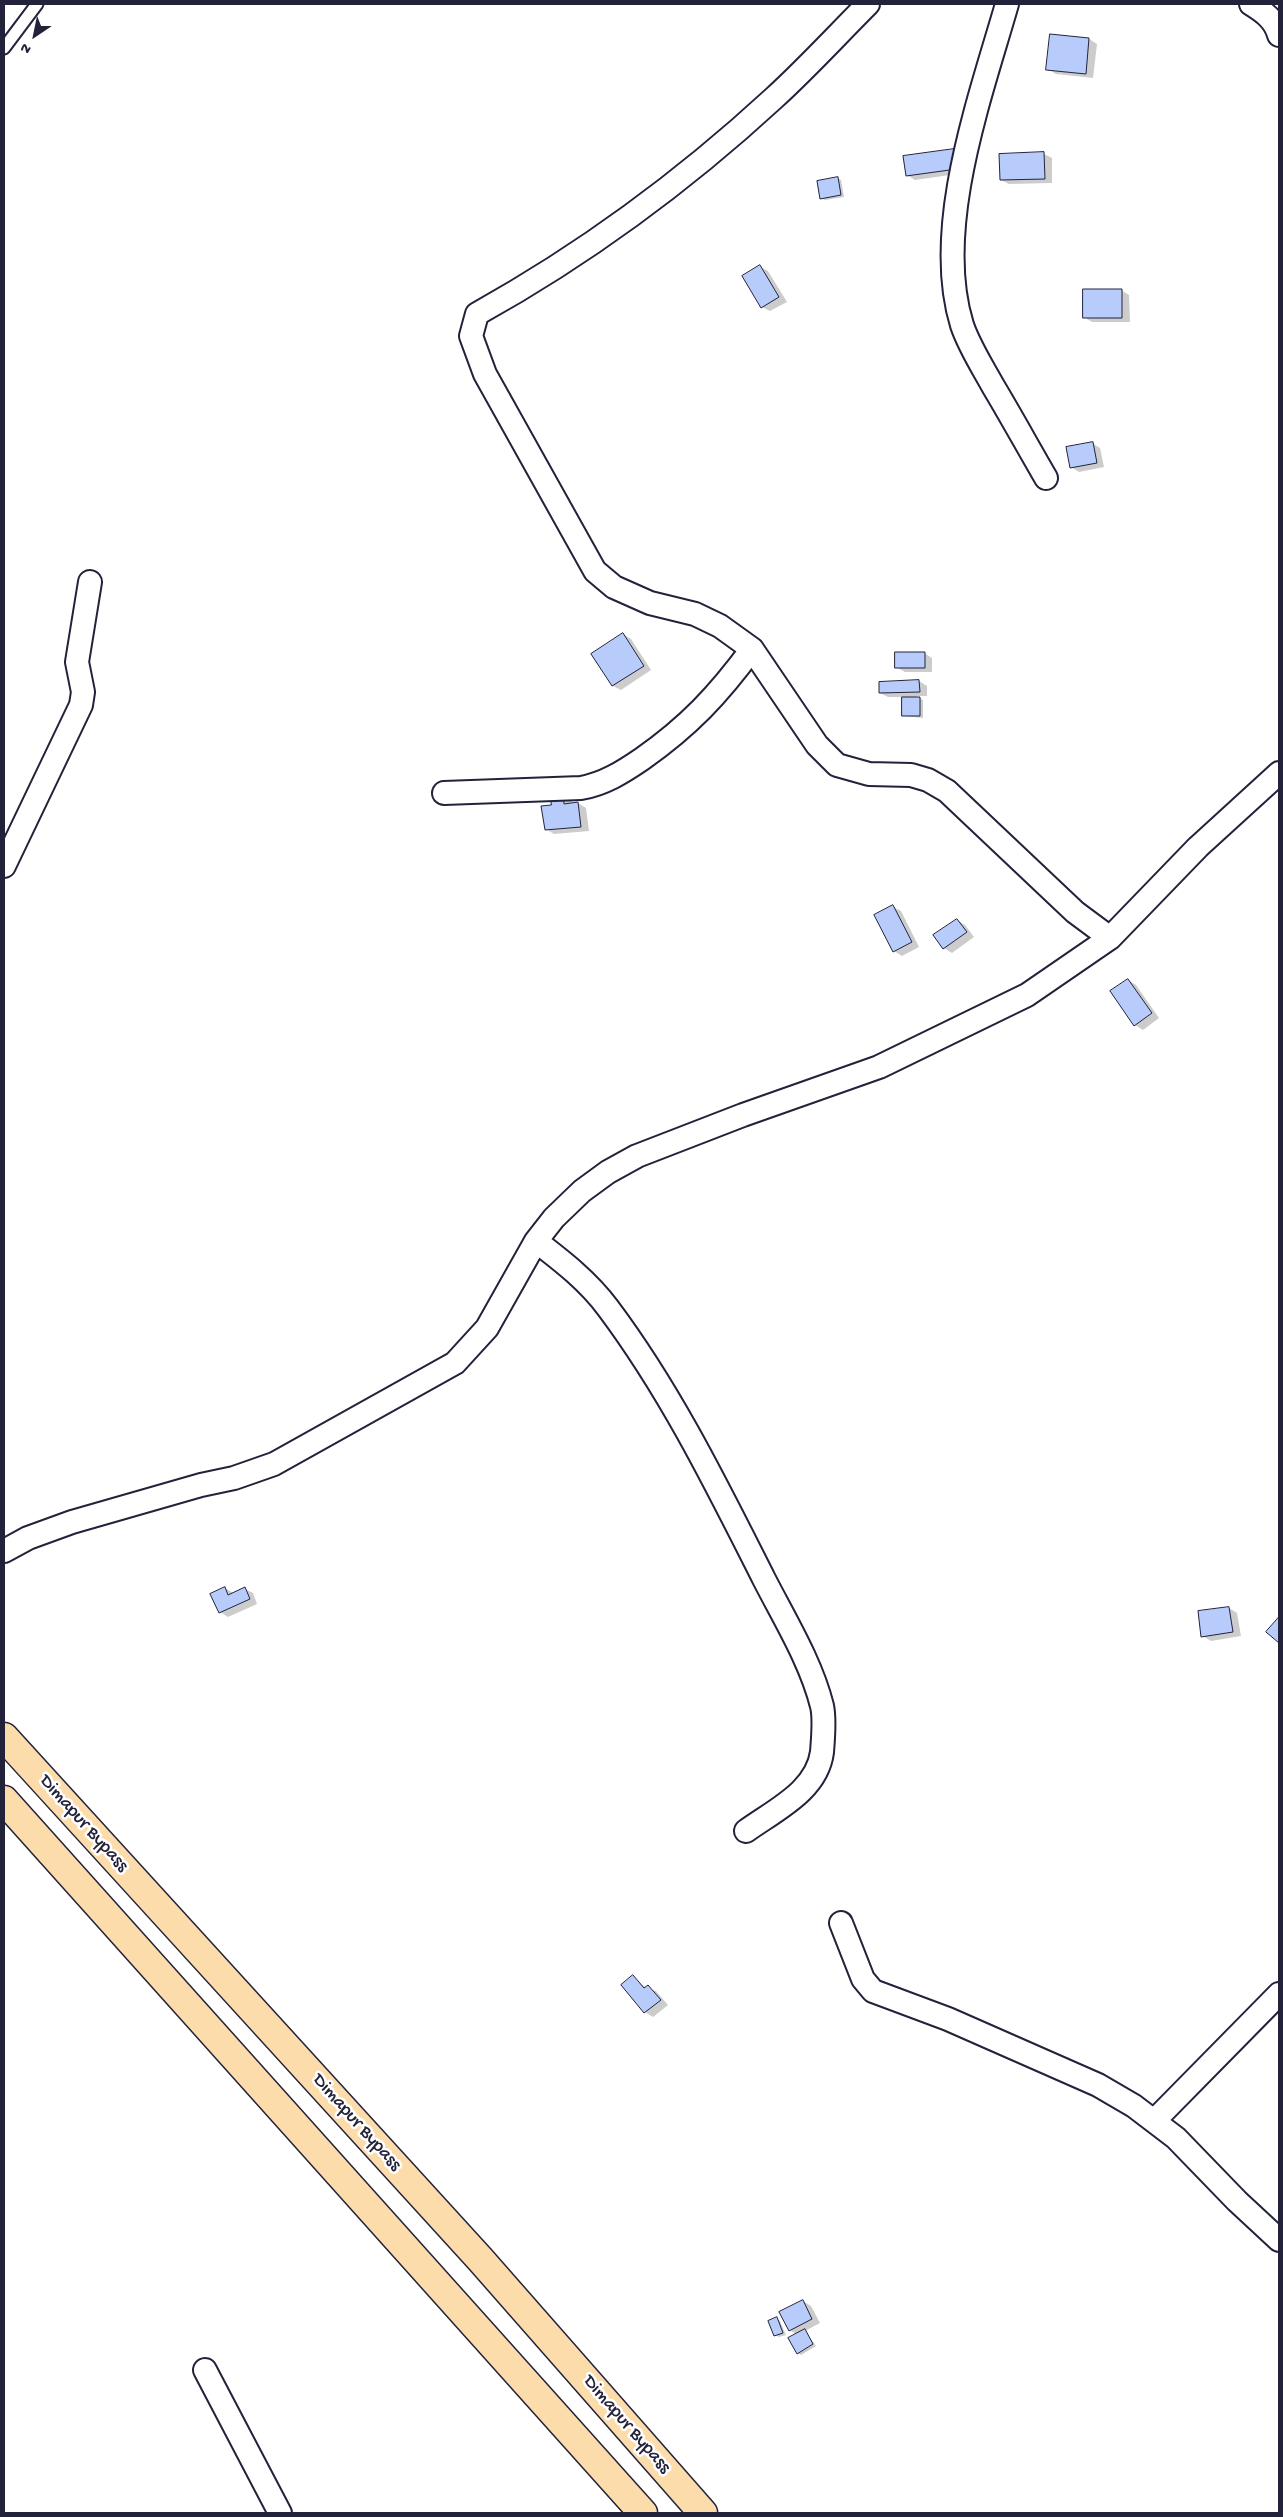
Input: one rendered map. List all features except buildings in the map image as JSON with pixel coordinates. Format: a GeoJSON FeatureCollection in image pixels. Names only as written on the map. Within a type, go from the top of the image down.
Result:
{"type":"FeatureCollection","features":[{"type":"Feature","properties":{"kind":"highway","name":"Dimapur Bypass"},"geometry":{"type":"LineString","coordinates":[[4,1737],[480,2259],[703,2513]]}},
{"type":"Feature","properties":{"kind":"highway"},"geometry":{"type":"LineString","coordinates":[[4,1800],[643,2513]]}},
{"type":"Feature","properties":{"kind":"street"},"geometry":{"type":"LineString","coordinates":[[868,4],[775,97],[660,193],[558,268],[477,314],[471,336],[485,374],[595,571],[614,587],[650,603],[695,614],[720,626],[752,649],[817,745],[831,761],[845,769],[869,774],[912,775],[928,780],[947,791],[1076,912],[1110,938]]}},
{"type":"Feature","properties":{"kind":"street"},"geometry":{"type":"LineString","coordinates":[[1007,4],[969,134],[955,215],[954,296],[963,327],[975,354],[1046,478]]}},
{"type":"Feature","properties":{"kind":"street"},"geometry":{"type":"LineString","coordinates":[[1251,4],[1265,13],[1276,26],[1279,35]]}},
{"type":"Feature","properties":{"kind":"street"},"geometry":{"type":"LineString","coordinates":[[4,866],[81,705],[83,692],[77,662],[90,582]]}},
{"type":"Feature","properties":{"kind":"street"},"geometry":{"type":"LineString","coordinates":[[444,793],[594,786],[611,778],[662,745],[694,719],[722,689],[752,649]]}},
{"type":"Feature","properties":{"kind":"street"},"geometry":{"type":"LineString","coordinates":[[4,1551],[28,1538],[72,1522],[201,1484],[234,1478],[274,1464],[437,1374],[455,1363],[487,1328],[536,1241],[568,1204],[608,1172],[637,1156],[734,1118],[879,1067],[1027,995],[1075,964],[1110,938],[1205,841],[1279,773]]}},
{"type":"Feature","properties":{"kind":"street"},"geometry":{"type":"LineString","coordinates":[[536,1241],[579,1274],[607,1307],[659,1382],[709,1469],[809,1670],[822,1708],[822,1752],[816,1772],[805,1788],[746,1831]]}},
{"type":"Feature","properties":{"kind":"street"},"geometry":{"type":"LineString","coordinates":[[841,1924],[863,1978],[873,1991],[948,2019],[1098,2085],[1155,2120],[1279,2240]]}},
{"type":"Feature","properties":{"kind":"street"},"geometry":{"type":"LineString","coordinates":[[1155,2120],[1279,1994]]}},
{"type":"Feature","properties":{"kind":"street"},"geometry":{"type":"LineString","coordinates":[[205,2370],[280,2513]]}},
{"type":"Feature","properties":{"kind":"lane"},"geometry":{"type":"LineString","coordinates":[[4,48],[37,4]]}}]}
